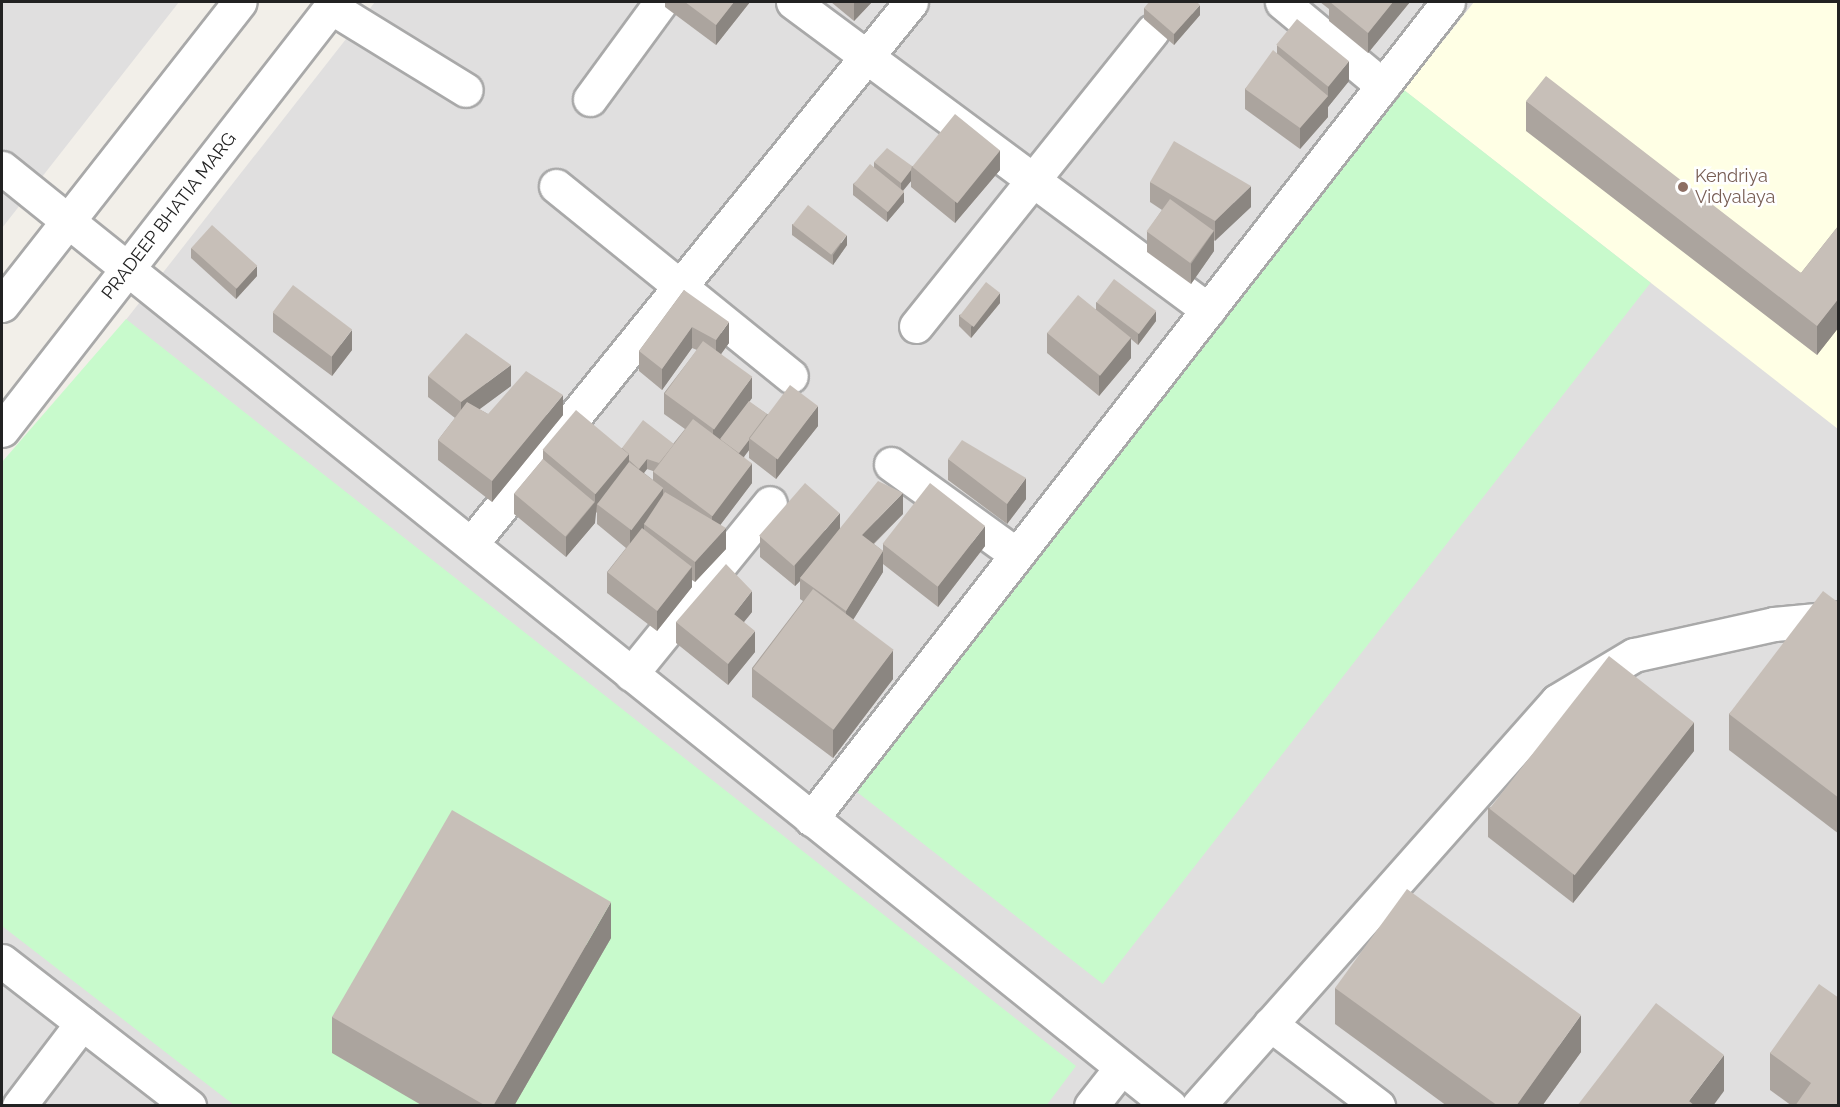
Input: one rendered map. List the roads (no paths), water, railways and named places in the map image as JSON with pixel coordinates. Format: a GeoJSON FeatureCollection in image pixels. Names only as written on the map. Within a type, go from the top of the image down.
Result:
{"type":"FeatureCollection","features":[{"type":"Feature","properties":{"kind":"street"},"geometry":{"type":"LineString","coordinates":[[2,305],[240,2]]}},
{"type":"Feature","properties":{"kind":"street"},"geometry":{"type":"LineString","coordinates":[[590,99],[661,2]]}},
{"type":"Feature","properties":{"kind":"street"},"geometry":{"type":"LineString","coordinates":[[793,2],[1208,310]]}},
{"type":"Feature","properties":{"kind":"street"},"geometry":{"type":"LineString","coordinates":[[471,544],[677,284],[911,2]]}},
{"type":"Feature","properties":{"kind":"street"},"geometry":{"type":"LineString","coordinates":[[1282,2],[1383,86]]}},
{"type":"Feature","properties":{"kind":"street"},"geometry":{"type":"LineString","coordinates":[[811,819],[1448,2]]}},
{"type":"Feature","properties":{"kind":"street"},"geometry":{"type":"LineString","coordinates":[[333,4],[466,90]]}},
{"type":"Feature","properties":{"kind":"street","name":"PRADEEP BHATIA MARG"},"geometry":{"type":"LineString","coordinates":[[2,430],[333,4]]}},
{"type":"Feature","properties":{"kind":"street"},"geometry":{"type":"LineString","coordinates":[[916,326],[1152,31]]}},
{"type":"Feature","properties":{"kind":"street"},"geometry":{"type":"LineString","coordinates":[[2,168],[1170,1106]]}},
{"type":"Feature","properties":{"kind":"street"},"geometry":{"type":"LineString","coordinates":[[556,186],[791,376]]}},
{"type":"Feature","properties":{"kind":"street"},"geometry":{"type":"LineString","coordinates":[[891,464],[1017,555]]}},
{"type":"Feature","properties":{"kind":"street"},"geometry":{"type":"LineString","coordinates":[[631,674],[770,503]]}},
{"type":"Feature","properties":{"kind":"street"},"geometry":{"type":"LineString","coordinates":[[1198,1106],[1557,701],[1591,676],[1634,655],[1774,624],[1839,618]]}},
{"type":"Feature","properties":{"kind":"street"},"geometry":{"type":"LineString","coordinates":[[2,961],[189,1106]]}},
{"type":"Feature","properties":{"kind":"street"},"geometry":{"type":"LineString","coordinates":[[19,1106],[82,1023]]}},
{"type":"Feature","properties":{"kind":"street"},"geometry":{"type":"LineString","coordinates":[[1270,1024],[1378,1106]]}},
{"type":"Feature","properties":{"kind":"street"},"geometry":{"type":"LineString","coordinates":[[1091,1106],[1121,1068]]}},
{"type":"Feature","properties":{"kind":"place","name":"Kendriya Vidyalaya"},"geometry":{"type":"Point","coordinates":[1683,187]}}]}
